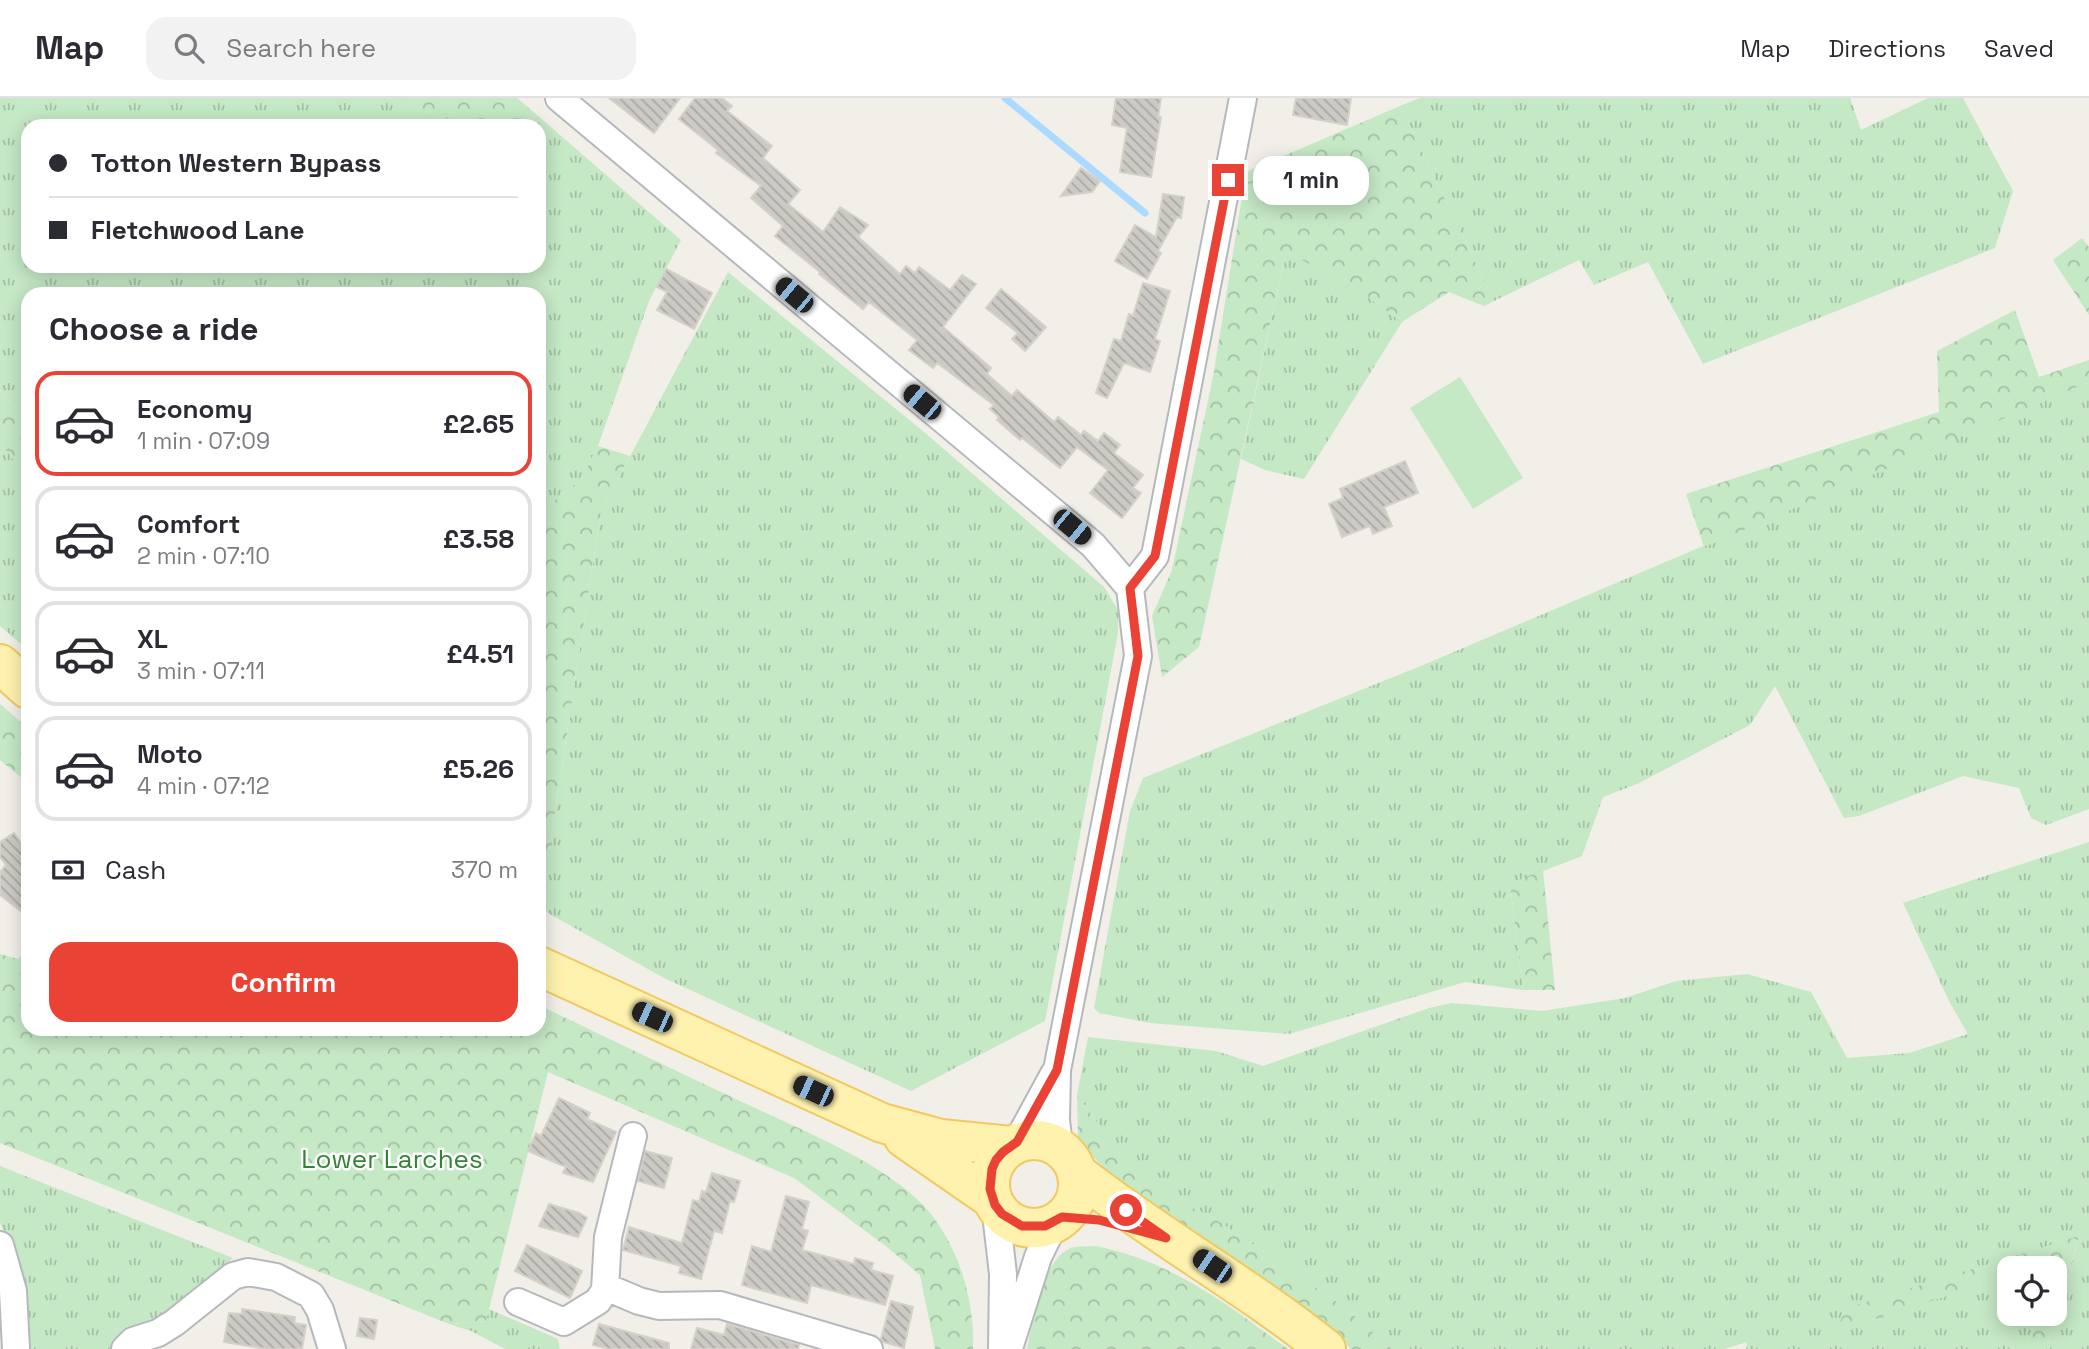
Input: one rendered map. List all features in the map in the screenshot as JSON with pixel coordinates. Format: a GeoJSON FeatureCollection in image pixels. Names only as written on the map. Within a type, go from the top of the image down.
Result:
{"type":"FeatureCollection","features":[{"type":"Feature","properties":{"kind":"main road"},"geometry":{"type":"LineString","coordinates":[[0,664],[21,683]]}},
{"type":"Feature","properties":{"kind":"main road"},"geometry":{"type":"LineString","coordinates":[[546,969],[882,1123],[941,1139],[1014,1144],[1032,1139],[1046,1141],[1166,1238],[1233,1281],[1326,1349]]}},
{"type":"Feature","properties":{"kind":"main road"},"geometry":{"type":"LineString","coordinates":[[882,1123],[994,1202],[1002,1214],[1022,1226],[1033,1228],[1059,1220],[1099,1220],[1166,1238]]}},
{"type":"Feature","properties":{"kind":"main road"},"geometry":{"type":"LineString","coordinates":[[994,1202],[990,1180],[992,1169],[1003,1152],[1014,1144]]}},
{"type":"Feature","properties":{"kind":"main road"},"geometry":{"type":"LineString","coordinates":[[1059,1220],[1074,1202],[1077,1193],[1068,1160]]}},
{"type":"Feature","properties":{"kind":"street"},"geometry":{"type":"LineString","coordinates":[[559,98],[1093,545],[1130,588],[1138,656],[1057,1070],[1056,1120],[1068,1160]]}},
{"type":"Feature","properties":{"kind":"street"},"geometry":{"type":"LineString","coordinates":[[1130,588],[1155,556],[1243,98]]}},
{"type":"Feature","properties":{"kind":"street"},"geometry":{"type":"LineString","coordinates":[[1014,1144],[1057,1070]]}},
{"type":"Feature","properties":{"kind":"street"},"geometry":{"type":"LineString","coordinates":[[519,1302],[564,1322],[598,1301],[606,1287],[608,1237],[633,1136]]}},
{"type":"Feature","properties":{"kind":"street"},"geometry":{"type":"LineString","coordinates":[[994,1202],[1003,1274],[1002,1349]]}},
{"type":"Feature","properties":{"kind":"street"},"geometry":{"type":"LineString","coordinates":[[1009,1349],[1038,1257],[1059,1220]]}},
{"type":"Feature","properties":{"kind":"street"},"geometry":{"type":"LineString","coordinates":[[0,1245],[13,1291],[16,1349]]}},
{"type":"Feature","properties":{"kind":"street"},"geometry":{"type":"LineString","coordinates":[[125,1349],[133,1341],[158,1333],[174,1323],[233,1276],[248,1272],[276,1277],[311,1295],[320,1310],[332,1349]]}},
{"type":"Feature","properties":{"kind":"street"},"geometry":{"type":"LineString","coordinates":[[606,1287],[650,1304],[720,1305],[800,1339],[869,1349]]}},
{"type":"Feature","properties":{"kind":"green space"},"geometry":{"type":"Polygon","coordinates":[[[0,98],[386,98],[447,119],[21,119],[21,273],[546,273],[546,123],[681,240],[649,301],[598,446],[581,480],[546,506],[546,287],[21,287],[21,416],[0,390],[0,98]]]}},
{"type":"Feature","properties":{"kind":"green space"},"geometry":{"type":"Polygon","coordinates":[[[386,98],[517,98],[537,115],[531,119],[447,119],[386,98]]]}},
{"type":"Feature","properties":{"kind":"green space"},"geometry":{"type":"Polygon","coordinates":[[[1420,98],[1850,98],[1861,130],[1928,98],[1963,98],[2013,191],[1995,248],[1703,364],[1648,262],[1594,285],[1579,260],[1494,301],[1400,106],[1420,98]]]}},
{"type":"Feature","properties":{"kind":"green space"},"geometry":{"type":"Polygon","coordinates":[[[1400,106],[1494,301],[1484,306],[1449,292],[1402,322],[1357,289],[1286,252],[1199,647],[1162,677],[1152,616],[1172,570],[1213,377],[1246,172],[1400,106]]]}},
{"type":"Feature","properties":{"kind":"green space"},"geometry":{"type":"Polygon","coordinates":[[[2082,238],[2089,247],[2089,315],[2053,260],[2082,238]]]}},
{"type":"Feature","properties":{"kind":"green space"},"geometry":{"type":"Polygon","coordinates":[[[1286,252],[1357,289],[1402,322],[1304,479],[1265,470],[1241,459],[1286,252]]]}},
{"type":"Feature","properties":{"kind":"green space"},"geometry":{"type":"Polygon","coordinates":[[[728,272],[924,432],[1104,587],[1118,610],[1118,633],[1045,1021],[911,1091],[664,978],[546,912],[546,857],[548,858],[601,511],[728,272]]]}},
{"type":"Feature","properties":{"kind":"green space"},"geometry":{"type":"Polygon","coordinates":[[[2015,310],[2039,377],[2089,360],[2089,382],[1704,547],[1686,494],[1939,412],[1937,351],[2015,310]]]}},
{"type":"Feature","properties":{"kind":"green space"},"geometry":{"type":"Polygon","coordinates":[[[1460,377],[1523,478],[1473,509],[1410,408],[1460,377]]]}},
{"type":"Feature","properties":{"kind":"green space"},"geometry":{"type":"Polygon","coordinates":[[[2089,382],[2089,809],[2046,825],[2031,818],[2019,788],[1963,776],[1859,816],[1844,818],[1775,686],[1750,725],[1637,784],[1603,797],[1582,856],[1510,884],[1523,990],[1465,982],[1289,1034],[1150,1023],[1099,1013],[1094,1008],[1130,811],[1143,778],[1428,663],[2089,382]]]}},
{"type":"Feature","properties":{"kind":"green space"},"geometry":{"type":"Polygon","coordinates":[[[0,390],[21,416],[21,468],[0,443],[0,390]]]}},
{"type":"Feature","properties":{"kind":"green space"},"geometry":{"type":"Polygon","coordinates":[[[0,443],[21,468],[21,644],[0,626],[0,443]]]}},
{"type":"Feature","properties":{"kind":"green space"},"geometry":{"type":"Polygon","coordinates":[[[598,446],[630,456],[601,511],[548,858],[546,506],[581,480],[598,446]]]}},
{"type":"Feature","properties":{"kind":"green space"},"geometry":{"type":"Polygon","coordinates":[[[0,704],[21,722],[21,777],[0,760],[0,704]]]}},
{"type":"Feature","properties":{"kind":"green space"},"geometry":{"type":"Polygon","coordinates":[[[2089,842],[2089,1349],[2046,1349],[2053,1326],[2067,1326],[2067,1278],[2079,1237],[2030,1256],[1997,1256],[1997,1269],[1835,1331],[1997,1280],[1997,1326],[2033,1326],[2026,1349],[1746,1349],[1747,1342],[1725,1349],[1392,1349],[1344,1307],[1214,1218],[1141,1183],[1077,1095],[1088,1037],[1216,1051],[1263,1066],[1429,1008],[1452,1003],[1542,1011],[1625,998],[1676,981],[1747,974],[1811,992],[1847,1058],[1909,1053],[1968,1034],[1950,1003],[1903,903],[2089,842]]]}},
{"type":"Feature","properties":{"kind":"green space"},"geometry":{"type":"Polygon","coordinates":[[[1543,870],[1555,990],[1523,990],[1510,884],[1543,870]]]}},
{"type":"Feature","properties":{"kind":"green space","name":"Lower Larches"},"geometry":{"type":"Polygon","coordinates":[[[0,954],[18,959],[21,955],[21,1036],[546,1036],[546,1008],[821,1139],[868,1163],[908,1191],[936,1221],[955,1255],[971,1311],[973,1349],[935,1349],[920,1275],[794,1178],[548,1072],[486,1321],[449,1324],[0,1143],[0,954]]]}},
{"type":"Feature","properties":{"kind":"green space"},"geometry":{"type":"Polygon","coordinates":[[[1077,1095],[1141,1183],[1214,1218],[1344,1307],[1392,1349],[1351,1349],[1328,1326],[1126,1193],[1078,1140],[1077,1095]]]}},
{"type":"Feature","properties":{"kind":"green space"},"geometry":{"type":"Polygon","coordinates":[[[0,1166],[233,1258],[154,1325],[112,1349],[27,1349],[23,1287],[0,1222],[0,1166]]]}},
{"type":"Feature","properties":{"kind":"green space"},"geometry":{"type":"Polygon","coordinates":[[[2079,1236],[2067,1277],[2067,1256],[2015,1256],[2079,1236]]]}},
{"type":"Feature","properties":{"kind":"green space"},"geometry":{"type":"Polygon","coordinates":[[[1096,1246],[1125,1253],[1175,1274],[1220,1301],[1288,1349],[1027,1349],[1040,1294],[1051,1266],[1069,1249],[1096,1246]]]}},
{"type":"Feature","properties":{"kind":"green space"},"geometry":{"type":"Polygon","coordinates":[[[1997,1261],[1997,1280],[1835,1332],[1847,1308],[1997,1261]]]}},
{"type":"Feature","properties":{"kind":"green space"},"geometry":{"type":"Polygon","coordinates":[[[489,1309],[558,1339],[560,1349],[505,1349],[471,1331],[449,1324],[486,1321],[489,1309]]]}},
{"type":"Feature","properties":{"kind":"green space"},"geometry":{"type":"Polygon","coordinates":[[[2033,1326],[2053,1326],[2046,1349],[2026,1349],[2033,1326]]]}},
{"type":"Feature","properties":{"kind":"building"},"geometry":{"type":"Polygon","coordinates":[[[609,98],[680,98],[654,133],[609,98]]]}},
{"type":"Feature","properties":{"kind":"building"},"geometry":{"type":"Polygon","coordinates":[[[695,98],[722,98],[732,106],[727,111],[772,146],[763,158],[800,190],[788,204],[823,232],[840,207],[868,225],[858,237],[900,274],[906,266],[915,273],[919,267],[950,290],[962,275],[976,284],[943,327],[991,368],[987,374],[1012,396],[1017,390],[1054,422],[1058,417],[1081,435],[1084,431],[1098,441],[1104,433],[1120,445],[1114,453],[1143,475],[1133,488],[1141,493],[1122,518],[1090,493],[1108,470],[1077,447],[1060,468],[1022,438],[1020,440],[997,420],[999,417],[990,409],[994,405],[937,363],[933,368],[909,350],[917,340],[869,302],[863,309],[775,236],[783,226],[751,198],[761,186],[716,153],[718,150],[679,119],[695,98]]]}},
{"type":"Feature","properties":{"kind":"building"},"geometry":{"type":"Polygon","coordinates":[[[1116,98],[1161,98],[1158,117],[1161,117],[1151,177],[1120,172],[1127,128],[1112,125],[1116,98]]]}},
{"type":"Feature","properties":{"kind":"building"},"geometry":{"type":"Polygon","coordinates":[[[1296,98],[1351,98],[1347,125],[1293,115],[1296,98]]]}},
{"type":"Feature","properties":{"kind":"building"},"geometry":{"type":"Polygon","coordinates":[[[1081,168],[1100,181],[1092,192],[1061,196],[1081,168]]]}},
{"type":"Feature","properties":{"kind":"building"},"geometry":{"type":"Polygon","coordinates":[[[1163,194],[1184,197],[1181,218],[1177,217],[1158,251],[1161,253],[1147,279],[1115,261],[1135,225],[1156,237],[1163,194]]]}},
{"type":"Feature","properties":{"kind":"building"},"geometry":{"type":"Polygon","coordinates":[[[666,269],[712,293],[694,329],[657,310],[667,292],[657,287],[666,269]]]}},
{"type":"Feature","properties":{"kind":"building"},"geometry":{"type":"Polygon","coordinates":[[[1143,283],[1170,291],[1155,339],[1160,341],[1150,372],[1124,363],[1107,398],[1096,393],[1114,339],[1121,341],[1129,314],[1133,316],[1143,283]]]}},
{"type":"Feature","properties":{"kind":"building"},"geometry":{"type":"Polygon","coordinates":[[[1001,289],[1046,327],[1025,351],[1012,339],[1018,333],[986,308],[1001,289]]]}},
{"type":"Feature","properties":{"kind":"building"},"geometry":{"type":"Polygon","coordinates":[[[1405,461],[1418,493],[1384,507],[1392,526],[1373,534],[1370,526],[1342,537],[1329,504],[1343,498],[1340,489],[1405,461]]]}},
{"type":"Feature","properties":{"kind":"building"},"geometry":{"type":"Polygon","coordinates":[[[14,833],[21,843],[21,912],[0,895],[0,872],[6,865],[0,857],[0,842],[14,833]]]}},
{"type":"Feature","properties":{"kind":"building"},"geometry":{"type":"Polygon","coordinates":[[[559,1098],[590,1113],[587,1119],[616,1132],[593,1182],[563,1173],[566,1167],[528,1151],[536,1133],[541,1136],[559,1098]]]}},
{"type":"Feature","properties":{"kind":"building"},"geometry":{"type":"Polygon","coordinates":[[[645,1151],[672,1158],[664,1188],[638,1181],[645,1151]]]}},
{"type":"Feature","properties":{"kind":"building"},"geometry":{"type":"Polygon","coordinates":[[[712,1173],[740,1181],[734,1202],[730,1201],[722,1233],[714,1231],[701,1279],[679,1273],[681,1266],[623,1250],[629,1227],[682,1243],[693,1200],[699,1202],[702,1191],[706,1192],[712,1173]]]}},
{"type":"Feature","properties":{"kind":"building"},"geometry":{"type":"Polygon","coordinates":[[[786,1196],[809,1202],[802,1229],[808,1231],[802,1250],[854,1264],[855,1258],[873,1263],[871,1270],[893,1276],[885,1305],[811,1285],[807,1303],[742,1285],[752,1246],[771,1252],[786,1196]]]}},
{"type":"Feature","properties":{"kind":"building"},"geometry":{"type":"Polygon","coordinates":[[[549,1204],[587,1218],[578,1237],[539,1226],[549,1204]]]}},
{"type":"Feature","properties":{"kind":"building"},"geometry":{"type":"Polygon","coordinates":[[[527,1245],[582,1271],[570,1298],[515,1271],[527,1245]]]}},
{"type":"Feature","properties":{"kind":"building"},"geometry":{"type":"Polygon","coordinates":[[[891,1301],[913,1307],[904,1348],[881,1339],[891,1301]]]}},
{"type":"Feature","properties":{"kind":"building"},"geometry":{"type":"Polygon","coordinates":[[[242,1309],[295,1317],[294,1323],[306,1325],[302,1349],[266,1349],[224,1342],[229,1313],[242,1314],[242,1309]]]}},
{"type":"Feature","properties":{"kind":"building"},"geometry":{"type":"Polygon","coordinates":[[[360,1318],[377,1320],[374,1339],[357,1336],[360,1318]]]}},
{"type":"Feature","properties":{"kind":"building"},"geometry":{"type":"Polygon","coordinates":[[[599,1324],[669,1343],[669,1349],[609,1349],[593,1345],[599,1324]]]}},
{"type":"Feature","properties":{"kind":"building"},"geometry":{"type":"Polygon","coordinates":[[[727,1324],[799,1345],[798,1349],[691,1349],[697,1328],[724,1335],[727,1324]]]}},
{"type":"Feature","properties":{"kind":"waterway"},"geometry":{"type":"LineString","coordinates":[[1005,98],[1145,213]]}},
{"type":"Feature","properties":{"kind":"route"},"geometry":{"type":"LineString","coordinates":[[1126,1210],[1166,1238],[1099,1220],[1062,1217],[1045,1226],[1022,1226],[1011,1221],[995,1205],[990,1180],[996,1160],[1017,1142],[1057,1070],[1138,656],[1130,588],[1155,556],[1228,180]]}}]}
